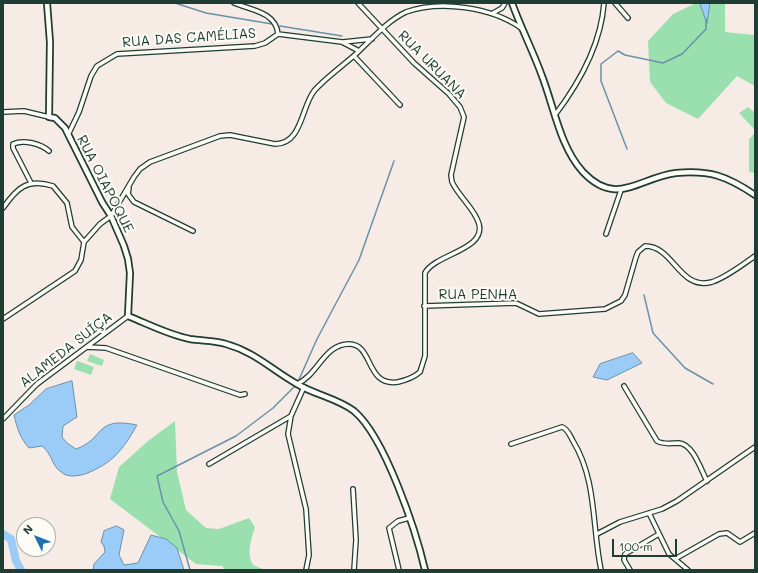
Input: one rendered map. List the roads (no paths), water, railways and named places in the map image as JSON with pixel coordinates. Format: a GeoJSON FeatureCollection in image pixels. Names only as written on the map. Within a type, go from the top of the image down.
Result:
{"type":"FeatureCollection","features":[{"type":"Feature","properties":{"kind":"street"},"geometry":{"type":"LineString","coordinates":[[47,3],[50,42],[49,117]]}},
{"type":"Feature","properties":{"kind":"street","name":"RUA DAS CAMÉLIAS"},"geometry":{"type":"LineString","coordinates":[[68,136],[79,112],[91,76],[97,66],[116,54],[255,46],[265,43],[278,34],[278,28],[270,18],[234,3]]}},
{"type":"Feature","properties":{"kind":"street"},"geometry":{"type":"LineString","coordinates":[[358,3],[382,30]]}},
{"type":"Feature","properties":{"kind":"street"},"geometry":{"type":"LineString","coordinates":[[493,12],[502,8],[505,3]]}},
{"type":"Feature","properties":{"kind":"street"},"geometry":{"type":"LineString","coordinates":[[512,3],[521,28],[542,75],[555,115],[570,152],[583,172],[597,183],[621,190],[666,175],[702,173],[728,178],[755,195]]}},
{"type":"Feature","properties":{"kind":"street"},"geometry":{"type":"LineString","coordinates":[[555,115],[573,91],[586,68],[598,33],[604,3]]}},
{"type":"Feature","properties":{"kind":"street"},"geometry":{"type":"LineString","coordinates":[[615,3],[628,18]]}},
{"type":"Feature","properties":{"kind":"street"},"geometry":{"type":"LineString","coordinates":[[3,319],[75,271],[81,260],[84,242],[100,224],[111,216],[140,169],[150,162],[213,138],[230,135],[275,144],[282,144],[289,140],[295,133],[314,92],[382,30],[406,12],[430,5],[464,6],[493,12],[521,28]]}},
{"type":"Feature","properties":{"kind":"street","name":"RUA URUANA"},"geometry":{"type":"LineString","coordinates":[[296,383],[309,378],[333,348],[348,344],[355,344],[360,348],[374,372],[384,382],[391,383],[413,378],[420,372],[425,356],[424,281],[428,268],[433,263],[473,242],[479,234],[480,226],[477,219],[452,182],[451,175],[464,117],[460,107],[455,100],[414,64],[382,30]]}},
{"type":"Feature","properties":{"kind":"street"},"geometry":{"type":"LineString","coordinates":[[278,34],[342,42],[372,39]]}},
{"type":"Feature","properties":{"kind":"street"},"geometry":{"type":"LineString","coordinates":[[342,42],[359,51]]}},
{"type":"Feature","properties":{"kind":"street"},"geometry":{"type":"LineString","coordinates":[[354,56],[400,105]]}},
{"type":"Feature","properties":{"kind":"street","name":"RUA OIAPOQUE"},"geometry":{"type":"LineString","coordinates":[[3,112],[24,111],[49,117],[60,122],[102,202],[111,216],[128,259],[130,273],[128,316]]}},
{"type":"Feature","properties":{"kind":"street"},"geometry":{"type":"LineString","coordinates":[[31,183],[13,148],[13,144],[35,144],[45,147],[50,151]]}},
{"type":"Feature","properties":{"kind":"street"},"geometry":{"type":"LineString","coordinates":[[3,208],[18,190],[31,183],[46,184],[57,190],[67,203],[72,227],[84,242]]}},
{"type":"Feature","properties":{"kind":"street"},"geometry":{"type":"LineString","coordinates":[[130,185],[128,194],[134,202],[193,231]]}},
{"type":"Feature","properties":{"kind":"street"},"geometry":{"type":"LineString","coordinates":[[606,234],[621,190]]}},
{"type":"Feature","properties":{"kind":"street","name":"RUA PENHA"},"geometry":{"type":"LineString","coordinates":[[424,306],[516,303],[539,314],[605,309],[621,301],[626,296],[636,257],[638,252],[645,246],[659,249],[688,279],[698,283],[712,282],[723,277],[755,256]]}},
{"type":"Feature","properties":{"kind":"street"},"geometry":{"type":"LineString","coordinates":[[128,316],[164,331],[191,339],[226,344],[266,362],[296,383],[341,403],[354,412],[366,423],[378,442],[420,545],[425,570]]}},
{"type":"Feature","properties":{"kind":"street","name":"ALAMEDA SUÍÇA"},"geometry":{"type":"LineString","coordinates":[[3,419],[29,391],[128,316]]}},
{"type":"Feature","properties":{"kind":"street"},"geometry":{"type":"LineString","coordinates":[[87,347],[106,348],[240,396],[245,394]]}},
{"type":"Feature","properties":{"kind":"street"},"geometry":{"type":"LineString","coordinates":[[624,386],[657,441],[662,444],[681,443],[686,446],[692,453],[707,481]]}},
{"type":"Feature","properties":{"kind":"street"},"geometry":{"type":"LineString","coordinates":[[304,387],[291,416],[288,425],[288,434],[302,488],[308,531],[309,555],[306,570]]}},
{"type":"Feature","properties":{"kind":"street"},"geometry":{"type":"LineString","coordinates":[[209,464],[291,416]]}},
{"type":"Feature","properties":{"kind":"street"},"geometry":{"type":"LineString","coordinates":[[511,444],[562,427],[565,428],[586,465],[601,570]]}},
{"type":"Feature","properties":{"kind":"street"},"geometry":{"type":"LineString","coordinates":[[597,534],[620,522],[662,509],[677,501],[755,447]]}},
{"type":"Feature","properties":{"kind":"street"},"geometry":{"type":"LineString","coordinates":[[353,489],[356,540],[354,570]]}},
{"type":"Feature","properties":{"kind":"street"},"geometry":{"type":"LineString","coordinates":[[648,513],[669,554],[688,570]]}},
{"type":"Feature","properties":{"kind":"street"},"geometry":{"type":"LineString","coordinates":[[399,570],[389,528],[398,522],[409,518]]}},
{"type":"Feature","properties":{"kind":"street"},"geometry":{"type":"LineString","coordinates":[[675,560],[719,534],[727,534],[740,542],[755,533]]}},
{"type":"Feature","properties":{"kind":"street"},"geometry":{"type":"LineString","coordinates":[[630,570],[624,560],[625,554],[659,534]]}},
{"type":"Feature","properties":{"kind":"water"},"geometry":{"type":"Polygon","coordinates":[[[700,3],[710,3],[707,23],[700,3]]]}},
{"type":"Feature","properties":{"kind":"water"},"geometry":{"type":"Polygon","coordinates":[[[633,353],[642,363],[607,380],[593,377],[600,364],[633,353]]]}},
{"type":"Feature","properties":{"kind":"water"},"geometry":{"type":"Polygon","coordinates":[[[72,381],[77,417],[63,426],[62,437],[67,443],[76,449],[92,440],[106,426],[123,423],[137,425],[121,449],[110,461],[95,470],[85,474],[73,476],[64,474],[58,469],[53,463],[46,449],[42,446],[29,448],[19,433],[14,415],[29,405],[46,389],[72,381]]]}},
{"type":"Feature","properties":{"kind":"water"},"geometry":{"type":"Polygon","coordinates":[[[117,526],[124,530],[119,555],[124,565],[138,563],[151,535],[166,539],[177,548],[184,570],[93,570],[94,564],[105,552],[104,546],[101,542],[104,531],[117,526]]]}},
{"type":"Feature","properties":{"kind":"waterway"},"geometry":{"type":"LineString","coordinates":[[175,3],[206,13],[272,24]]}},
{"type":"Feature","properties":{"kind":"waterway"},"geometry":{"type":"LineString","coordinates":[[627,149],[601,81],[601,64],[618,51],[625,55],[663,63],[682,54],[706,29],[706,19]]}},
{"type":"Feature","properties":{"kind":"waterway"},"geometry":{"type":"LineString","coordinates":[[280,26],[342,36]]}},
{"type":"Feature","properties":{"kind":"waterway"},"geometry":{"type":"LineString","coordinates":[[190,570],[179,531],[163,502],[157,476],[236,436],[273,408],[297,384],[317,339],[359,260],[394,161]]}},
{"type":"Feature","properties":{"kind":"waterway"},"geometry":{"type":"LineString","coordinates":[[644,295],[653,333],[685,368],[713,384]]}},
{"type":"Feature","properties":{"kind":"waterway"},"geometry":{"type":"LineString","coordinates":[[3,534],[11,539],[16,561],[21,570]]}}]}
